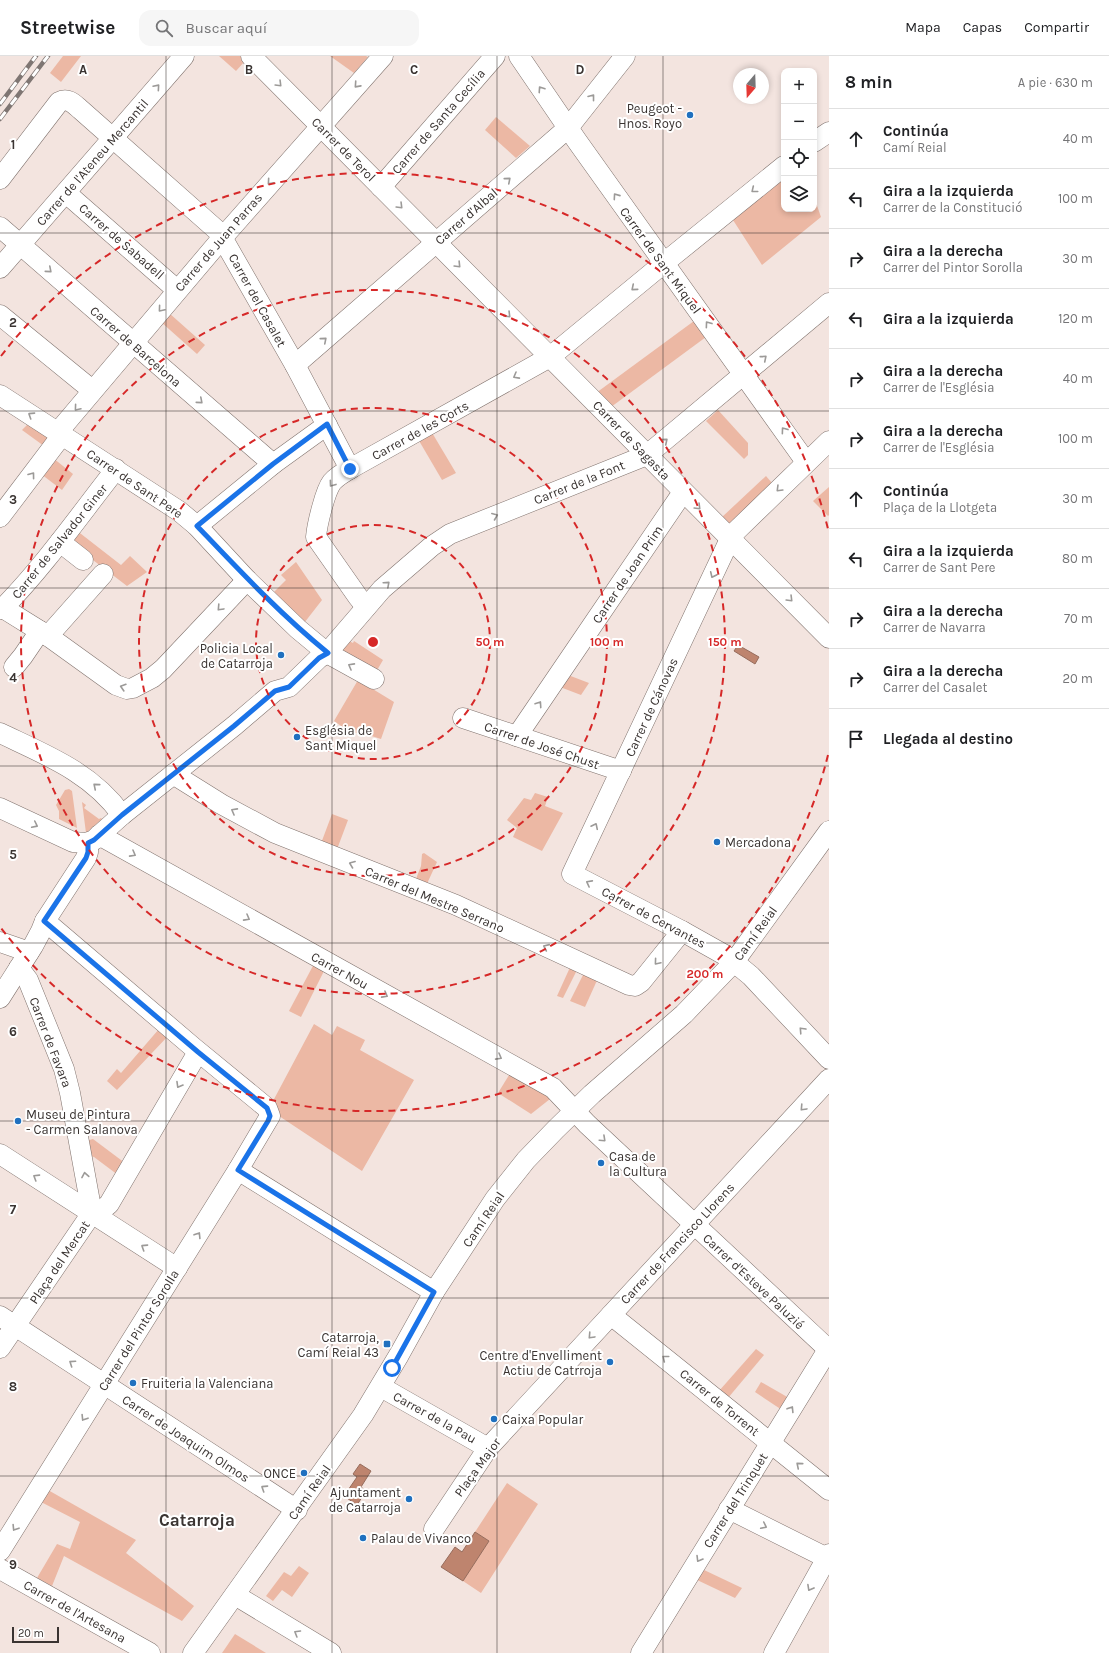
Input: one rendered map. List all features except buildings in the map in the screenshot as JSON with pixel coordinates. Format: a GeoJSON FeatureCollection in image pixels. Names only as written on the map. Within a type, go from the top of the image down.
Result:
{"type":"FeatureCollection","features":[{"type":"Feature","properties":{"kind":"street","name":"Carrer de l'Ateneu Mercantil"},"geometry":{"type":"LineString","coordinates":[[0,268],[184,56]]}},
{"type":"Feature","properties":{"kind":"street","name":"Carrer de Terol"},"geometry":{"type":"LineString","coordinates":[[251,56],[436,242]]}},
{"type":"Feature","properties":{"kind":"street","name":"Carrer de Juan Parras"},"geometry":{"type":"LineString","coordinates":[[0,517],[92,390],[223,237],[383,56]]}},
{"type":"Feature","properties":{"kind":"street","name":"Carrer de Santa Cecília"},"geometry":{"type":"LineString","coordinates":[[381,187],[495,56]]}},
{"type":"Feature","properties":{"kind":"street","name":"Carrer de Sant Miquel"},"geometry":{"type":"LineString","coordinates":[[519,56],[568,128],[806,462]]}},
{"type":"Feature","properties":{"kind":"street","name":"Carrer d'Albal"},"geometry":{"type":"LineString","coordinates":[[295,365],[568,128],[625,56]]}},
{"type":"Feature","properties":{"kind":"street","name":"Carrer del Casalet"},"geometry":{"type":"LineString","coordinates":[[0,179],[59,102],[64,100],[70,101],[215,228],[223,237],[295,365],[350,469]]}},
{"type":"Feature","properties":{"kind":"street"},"geometry":{"type":"LineString","coordinates":[[817,140],[829,132]]}},
{"type":"Feature","properties":{"kind":"street","name":"Carrer de les Corts"},"geometry":{"type":"LineString","coordinates":[[366,607],[316,537],[329,487],[335,479],[350,469],[550,357],[781,168]]}},
{"type":"Feature","properties":{"kind":"street","name":"Carrer de Sabadell"},"geometry":{"type":"LineString","coordinates":[[66,193],[177,290]]}},
{"type":"Feature","properties":{"kind":"street","name":"Carrer de Barcelona"},"geometry":{"type":"LineString","coordinates":[[0,227],[273,464]]}},
{"type":"Feature","properties":{"kind":"street","name":"Carrer de Sagasta"},"geometry":{"type":"LineString","coordinates":[[436,242],[829,638]]}},
{"type":"Feature","properties":{"kind":"street","name":"Carrer de la Font"},"geometry":{"type":"LineString","coordinates":[[94,839],[275,691],[289,687],[319,658],[328,653],[382,588],[432,546],[450,534],[647,455],[829,303]]}},
{"type":"Feature","properties":{"kind":"street"},"geometry":{"type":"LineString","coordinates":[[0,315],[92,390]]}},
{"type":"Feature","properties":{"kind":"street","name":"Carrer de Sant Pere"},"geometry":{"type":"LineString","coordinates":[[0,395],[179,511],[197,526],[247,580],[298,629],[328,653],[374,679]]}},
{"type":"Feature","properties":{"kind":"street"},"geometry":{"type":"LineString","coordinates":[[197,526],[273,464],[327,424]]}},
{"type":"Feature","properties":{"kind":"street"},"geometry":{"type":"LineString","coordinates":[[730,539],[735,532],[829,441]]}},
{"type":"Feature","properties":{"kind":"street","name":"Carrer de Salvador Giner"},"geometry":{"type":"LineString","coordinates":[[2,609],[21,590],[116,469]]}},
{"type":"Feature","properties":{"kind":"street","name":"Carrer de Joan Prim"},"geometry":{"type":"LineString","coordinates":[[517,736],[683,492]]}},
{"type":"Feature","properties":{"kind":"street","name":"Carrer de Cánovas"},"geometry":{"type":"LineString","coordinates":[[572,874],[730,539]]}},
{"type":"Feature","properties":{"kind":"street"},"geometry":{"type":"LineString","coordinates":[[60,542],[83,560]]}},
{"type":"Feature","properties":{"kind":"street"},"geometry":{"type":"LineString","coordinates":[[14,667],[103,574]]}},
{"type":"Feature","properties":{"kind":"street"},"geometry":{"type":"LineString","coordinates":[[2,609],[44,634],[116,685],[128,689],[152,678],[163,669],[247,580]]}},
{"type":"Feature","properties":{"kind":"street","name":"Carrer de José Chust"},"geometry":{"type":"LineString","coordinates":[[464,718],[621,771]]}},
{"type":"Feature","properties":{"kind":"street"},"geometry":{"type":"LineString","coordinates":[[0,733],[71,767],[102,791],[122,815]]}},
{"type":"Feature","properties":{"kind":"street","name":"Carrer del Mestre Serrano"},"geometry":{"type":"LineString","coordinates":[[173,774],[221,804],[275,833],[456,905],[629,985],[635,986],[641,982],[682,932]]}},
{"type":"Feature","properties":{"kind":"street"},"geometry":{"type":"LineString","coordinates":[[0,808],[73,842],[94,839]]}},
{"type":"Feature","properties":{"kind":"street","name":"Camí Reial"},"geometry":{"type":"LineString","coordinates":[[193,1653],[297,1510],[363,1415],[381,1387],[434,1292],[495,1199],[526,1160],[592,1094],[684,1014],[734,962],[829,831]]}},
{"type":"Feature","properties":{"kind":"street"},"geometry":{"type":"LineString","coordinates":[[0,998],[41,931],[44,921],[86,858],[94,839]]}},
{"type":"Feature","properties":{"kind":"street","name":"Carrer Nou"},"geometry":{"type":"LineString","coordinates":[[94,839],[547,1084],[558,1091],[575,1111]]}},
{"type":"Feature","properties":{"kind":"street","name":"Carrer de Cervantes"},"geometry":{"type":"LineString","coordinates":[[572,874],[723,954],[749,974],[829,1059]]}},
{"type":"Feature","properties":{"kind":"street"},"geometry":{"type":"LineString","coordinates":[[44,921],[198,1052],[109,1204],[102,1210],[92,1213]]}},
{"type":"Feature","properties":{"kind":"street"},"geometry":{"type":"LineString","coordinates":[[0,942],[24,960]]}},
{"type":"Feature","properties":{"kind":"street","name":"Carrer de Favara"},"geometry":{"type":"LineString","coordinates":[[24,960],[28,980],[64,1069],[70,1093],[92,1213]]}},
{"type":"Feature","properties":{"kind":"street","name":"Carrer del Pintor Sorolla"},"geometry":{"type":"LineString","coordinates":[[0,1551],[238,1170],[270,1116],[267,1108],[198,1052]]}},
{"type":"Feature","properties":{"kind":"street","name":"Carrer de Francisco Llorens"},"geometry":{"type":"LineString","coordinates":[[525,1407],[829,1079]]}},
{"type":"Feature","properties":{"kind":"street","name":"Carrer d'Esteve Paluzié"},"geometry":{"type":"LineString","coordinates":[[575,1111],[694,1225],[829,1349]]}},
{"type":"Feature","properties":{"kind":"street","name":"Plaça del Mercat"},"geometry":{"type":"LineString","coordinates":[[0,1154],[92,1213],[8,1321],[0,1348]]}},
{"type":"Feature","properties":{"kind":"street"},"geometry":{"type":"LineString","coordinates":[[238,1170],[434,1292]]}},
{"type":"Feature","properties":{"kind":"street"},"geometry":{"type":"LineString","coordinates":[[92,1213],[177,1268]]}},
{"type":"Feature","properties":{"kind":"street","name":"Carrer de Torrent"},"geometry":{"type":"LineString","coordinates":[[611,1315],[829,1490]]}},
{"type":"Feature","properties":{"kind":"street","name":"Carrer de Joaquim Olmos"},"geometry":{"type":"LineString","coordinates":[[8,1321],[297,1510]]}},
{"type":"Feature","properties":{"kind":"street","name":"Carrer del Trinquet"},"geometry":{"type":"LineString","coordinates":[[641,1653],[829,1349]]}},
{"type":"Feature","properties":{"kind":"street","name":"Carrer de la Pau"},"geometry":{"type":"LineString","coordinates":[[381,1387],[488,1448]]}},
{"type":"Feature","properties":{"kind":"street","name":"Plaça Major"},"geometry":{"type":"LineString","coordinates":[[434,1530],[488,1448],[525,1407]]}},
{"type":"Feature","properties":{"kind":"street"},"geometry":{"type":"LineString","coordinates":[[729,1509],[828,1557],[774,1653]]}},
{"type":"Feature","properties":{"kind":"street","name":"Carrer de l'Artesana"},"geometry":{"type":"LineString","coordinates":[[0,1569],[150,1653]]}},
{"type":"Feature","properties":{"kind":"street"},"geometry":{"type":"LineString","coordinates":[[235,1595],[331,1653]]}},
{"type":"Feature","properties":{"kind":"shaded area"},"geometry":{"type":"Polygon","coordinates":[[[63,56],[81,56],[61,82],[50,73],[63,56]]]}},
{"type":"Feature","properties":{"kind":"shaded area"},"geometry":{"type":"Polygon","coordinates":[[[219,56],[240,56],[245,61],[236,71],[219,56]]]}},
{"type":"Feature","properties":{"kind":"shaded area"},"geometry":{"type":"Polygon","coordinates":[[[330,56],[366,56],[368,57],[354,73],[330,56]]]}},
{"type":"Feature","properties":{"kind":"shaded area"},"geometry":{"type":"Polygon","coordinates":[[[496,117],[530,146],[516,158],[485,130],[496,117]]]}},
{"type":"Feature","properties":{"kind":"shaded area"},"geometry":{"type":"Polygon","coordinates":[[[781,180],[781,212],[817,212],[817,206],[821,217],[762,265],[733,220],[781,180]]]}},
{"type":"Feature","properties":{"kind":"shaded area"},"geometry":{"type":"Polygon","coordinates":[[[169,313],[205,345],[197,354],[161,322],[169,313]]]}},
{"type":"Feature","properties":{"kind":"shaded area"},"geometry":{"type":"Polygon","coordinates":[[[694,321],[706,337],[611,407],[596,393],[694,321]]]}},
{"type":"Feature","properties":{"kind":"shaded area"},"geometry":{"type":"Polygon","coordinates":[[[718,410],[748,443],[748,455],[744,459],[706,421],[718,410]]]}},
{"type":"Feature","properties":{"kind":"shaded area"},"geometry":{"type":"Polygon","coordinates":[[[31,421],[53,435],[44,446],[22,430],[31,421]]]}},
{"type":"Feature","properties":{"kind":"shaded area"},"geometry":{"type":"Polygon","coordinates":[[[431,431],[456,473],[442,480],[418,439],[431,431]]]}},
{"type":"Feature","properties":{"kind":"shaded area"},"geometry":{"type":"Polygon","coordinates":[[[53,458],[73,474],[62,490],[41,474],[53,458]]]}},
{"type":"Feature","properties":{"kind":"shaded area"},"geometry":{"type":"Polygon","coordinates":[[[766,476],[772,483],[732,528],[721,518],[766,476]]]}},
{"type":"Feature","properties":{"kind":"shaded area"},"geometry":{"type":"Polygon","coordinates":[[[829,487],[829,515],[828,516],[813,501],[829,487]]]}},
{"type":"Feature","properties":{"kind":"shaded area"},"geometry":{"type":"Polygon","coordinates":[[[76,530],[121,565],[130,556],[147,572],[127,586],[68,541],[76,530]]]}},
{"type":"Feature","properties":{"kind":"shaded area"},"geometry":{"type":"Polygon","coordinates":[[[296,562],[322,600],[301,627],[270,596],[286,580],[281,575],[296,562]]]}},
{"type":"Feature","properties":{"kind":"shaded area"},"geometry":{"type":"Polygon","coordinates":[[[349,641],[353,643],[354,641],[383,660],[376,672],[341,653],[349,641]]]}},
{"type":"Feature","properties":{"kind":"shaded area"},"geometry":{"type":"Polygon","coordinates":[[[738,645],[759,657],[755,664],[734,651],[738,645]]]}},
{"type":"Feature","properties":{"kind":"shaded area"},"geometry":{"type":"Polygon","coordinates":[[[568,675],[589,683],[581,695],[560,687],[568,675]]]}},
{"type":"Feature","properties":{"kind":"shaded area"},"geometry":{"type":"Polygon","coordinates":[[[358,680],[394,702],[381,739],[362,733],[351,733],[334,721],[358,680]]]}},
{"type":"Feature","properties":{"kind":"shaded area"},"geometry":{"type":"Polygon","coordinates":[[[69,789],[72,791],[77,828],[59,819],[59,811],[56,805],[65,790],[69,789]]]}},
{"type":"Feature","properties":{"kind":"shaded area"},"geometry":{"type":"Polygon","coordinates":[[[535,793],[548,797],[545,806],[563,813],[542,851],[513,837],[517,828],[507,820],[524,798],[531,800],[535,793]]]}},
{"type":"Feature","properties":{"kind":"shaded area"},"geometry":{"type":"Polygon","coordinates":[[[82,802],[86,805],[84,808],[99,819],[102,819],[86,833],[82,802]]]}},
{"type":"Feature","properties":{"kind":"shaded area"},"geometry":{"type":"Polygon","coordinates":[[[332,814],[348,820],[336,852],[320,846],[332,814]]]}},
{"type":"Feature","properties":{"kind":"shaded area"},"geometry":{"type":"Polygon","coordinates":[[[424,853],[437,862],[425,888],[414,884],[421,866],[422,854],[424,853]]]}},
{"type":"Feature","properties":{"kind":"shaded area"},"geometry":{"type":"Polygon","coordinates":[[[315,962],[325,969],[301,1017],[289,1011],[315,962]]]}},
{"type":"Feature","properties":{"kind":"shaded area"},"geometry":{"type":"Polygon","coordinates":[[[572,963],[579,966],[563,998],[557,996],[572,963]]]}},
{"type":"Feature","properties":{"kind":"shaded area"},"geometry":{"type":"Polygon","coordinates":[[[586,969],[599,976],[585,1007],[570,1001],[586,969]]]}},
{"type":"Feature","properties":{"kind":"shaded area"},"geometry":{"type":"Polygon","coordinates":[[[314,1024],[332,1035],[337,1026],[365,1040],[360,1050],[414,1080],[362,1171],[279,1116],[273,1101],[314,1024]]]}},
{"type":"Feature","properties":{"kind":"shaded area"},"geometry":{"type":"Polygon","coordinates":[[[159,1029],[168,1036],[117,1090],[107,1081],[117,1069],[121,1073],[159,1029]]]}},
{"type":"Feature","properties":{"kind":"shaded area"},"geometry":{"type":"Polygon","coordinates":[[[511,1072],[551,1094],[550,1099],[531,1114],[498,1093],[511,1072]]]}},
{"type":"Feature","properties":{"kind":"shaded area"},"geometry":{"type":"Polygon","coordinates":[[[93,1139],[125,1163],[118,1175],[94,1157],[90,1156],[86,1141],[93,1139]]]}},
{"type":"Feature","properties":{"kind":"shaded area"},"geometry":{"type":"Polygon","coordinates":[[[756,1349],[764,1355],[728,1398],[719,1391],[756,1349]]]}},
{"type":"Feature","properties":{"kind":"shaded area"},"geometry":{"type":"Polygon","coordinates":[[[761,1382],[789,1398],[782,1410],[755,1392],[761,1382]]]}},
{"type":"Feature","properties":{"kind":"shaded area"},"geometry":{"type":"Polygon","coordinates":[[[360,1464],[371,1471],[361,1487],[366,1491],[357,1505],[344,1496],[357,1477],[353,1474],[360,1464]]]}},
{"type":"Feature","properties":{"kind":"shaded area"},"geometry":{"type":"Polygon","coordinates":[[[507,1483],[538,1504],[481,1593],[463,1581],[489,1541],[475,1532],[507,1483]]]}},
{"type":"Feature","properties":{"kind":"shaded area"},"geometry":{"type":"Polygon","coordinates":[[[48,1490],[136,1540],[126,1553],[194,1606],[182,1621],[64,1556],[52,1586],[37,1578],[57,1544],[70,1549],[80,1522],[41,1502],[48,1490]]]}},
{"type":"Feature","properties":{"kind":"shaded area"},"geometry":{"type":"Polygon","coordinates":[[[475,1532],[489,1541],[463,1581],[441,1567],[455,1547],[462,1552],[475,1532]]]}},
{"type":"Feature","properties":{"kind":"shaded area"},"geometry":{"type":"Polygon","coordinates":[[[299,1566],[309,1573],[292,1597],[282,1590],[273,1601],[266,1596],[284,1572],[291,1576],[299,1566]]]}},
{"type":"Feature","properties":{"kind":"shaded area"},"geometry":{"type":"Polygon","coordinates":[[[702,1569],[742,1588],[735,1598],[695,1579],[702,1569]]]}},
{"type":"Feature","properties":{"kind":"shaded area"},"geometry":{"type":"Polygon","coordinates":[[[235,1634],[266,1653],[222,1653],[235,1634]]]}},
{"type":"Feature","properties":{"kind":"railway"},"geometry":{"type":"LineString","coordinates":[[0,104],[36,56]]}},
{"type":"Feature","properties":{"kind":"railway"},"geometry":{"type":"LineString","coordinates":[[0,119],[48,56]]}},
{"type":"Feature","properties":{"kind":"place","name":"Peugeot - Hnos. Royo"},"geometry":{"type":"Point","coordinates":[690,115]}},
{"type":"Feature","properties":{"kind":"place","name":"Policia Local de Catarroja"},"geometry":{"type":"Point","coordinates":[281,655]}},
{"type":"Feature","properties":{"kind":"place","name":"Església de Sant Miquel"},"geometry":{"type":"Point","coordinates":[297,737]}},
{"type":"Feature","properties":{"kind":"place","name":"Mercadona"},"geometry":{"type":"Point","coordinates":[717,842]}},
{"type":"Feature","properties":{"kind":"place","name":"Museu de Pintura - Carmen Salanova"},"geometry":{"type":"Point","coordinates":[18,1121]}},
{"type":"Feature","properties":{"kind":"place","name":"Casa de la Cultura"},"geometry":{"type":"Point","coordinates":[601,1163]}},
{"type":"Feature","properties":{"kind":"place","name":"Catarroja, Camí Reial 43"},"geometry":{"type":"Point","coordinates":[387,1344]}},
{"type":"Feature","properties":{"kind":"place","name":"Centre d'Envelliment Actiu de Catrroja"},"geometry":{"type":"Point","coordinates":[610,1362]}},
{"type":"Feature","properties":{"kind":"place","name":"Fruiteria la Valenciana"},"geometry":{"type":"Point","coordinates":[133,1383]}},
{"type":"Feature","properties":{"kind":"place","name":"Caixa Popular"},"geometry":{"type":"Point","coordinates":[494,1419]}},
{"type":"Feature","properties":{"kind":"place","name":"ONCE"},"geometry":{"type":"Point","coordinates":[304,1473]}},
{"type":"Feature","properties":{"kind":"place","name":"Ajuntament de Catarroja"},"geometry":{"type":"Point","coordinates":[409,1499]}},
{"type":"Feature","properties":{"kind":"place","name":"Palau de Vivanco"},"geometry":{"type":"Point","coordinates":[363,1538]}},
{"type":"Feature","properties":{"kind":"district","name":"Catarroja"},"geometry":{"type":"Point","coordinates":[197,1520]}},
{"type":"Feature","properties":{"kind":"route"},"geometry":{"type":"LineString","coordinates":[[350,469],[327,424],[273,464],[197,526],[247,580],[298,629],[328,653],[319,658],[289,687],[275,691],[234,726],[168,777],[94,840],[88,843],[88,854],[86,858],[44,921],[198,1052],[267,1108],[270,1116],[268,1121],[238,1170],[434,1292],[392,1368]]}}]}
